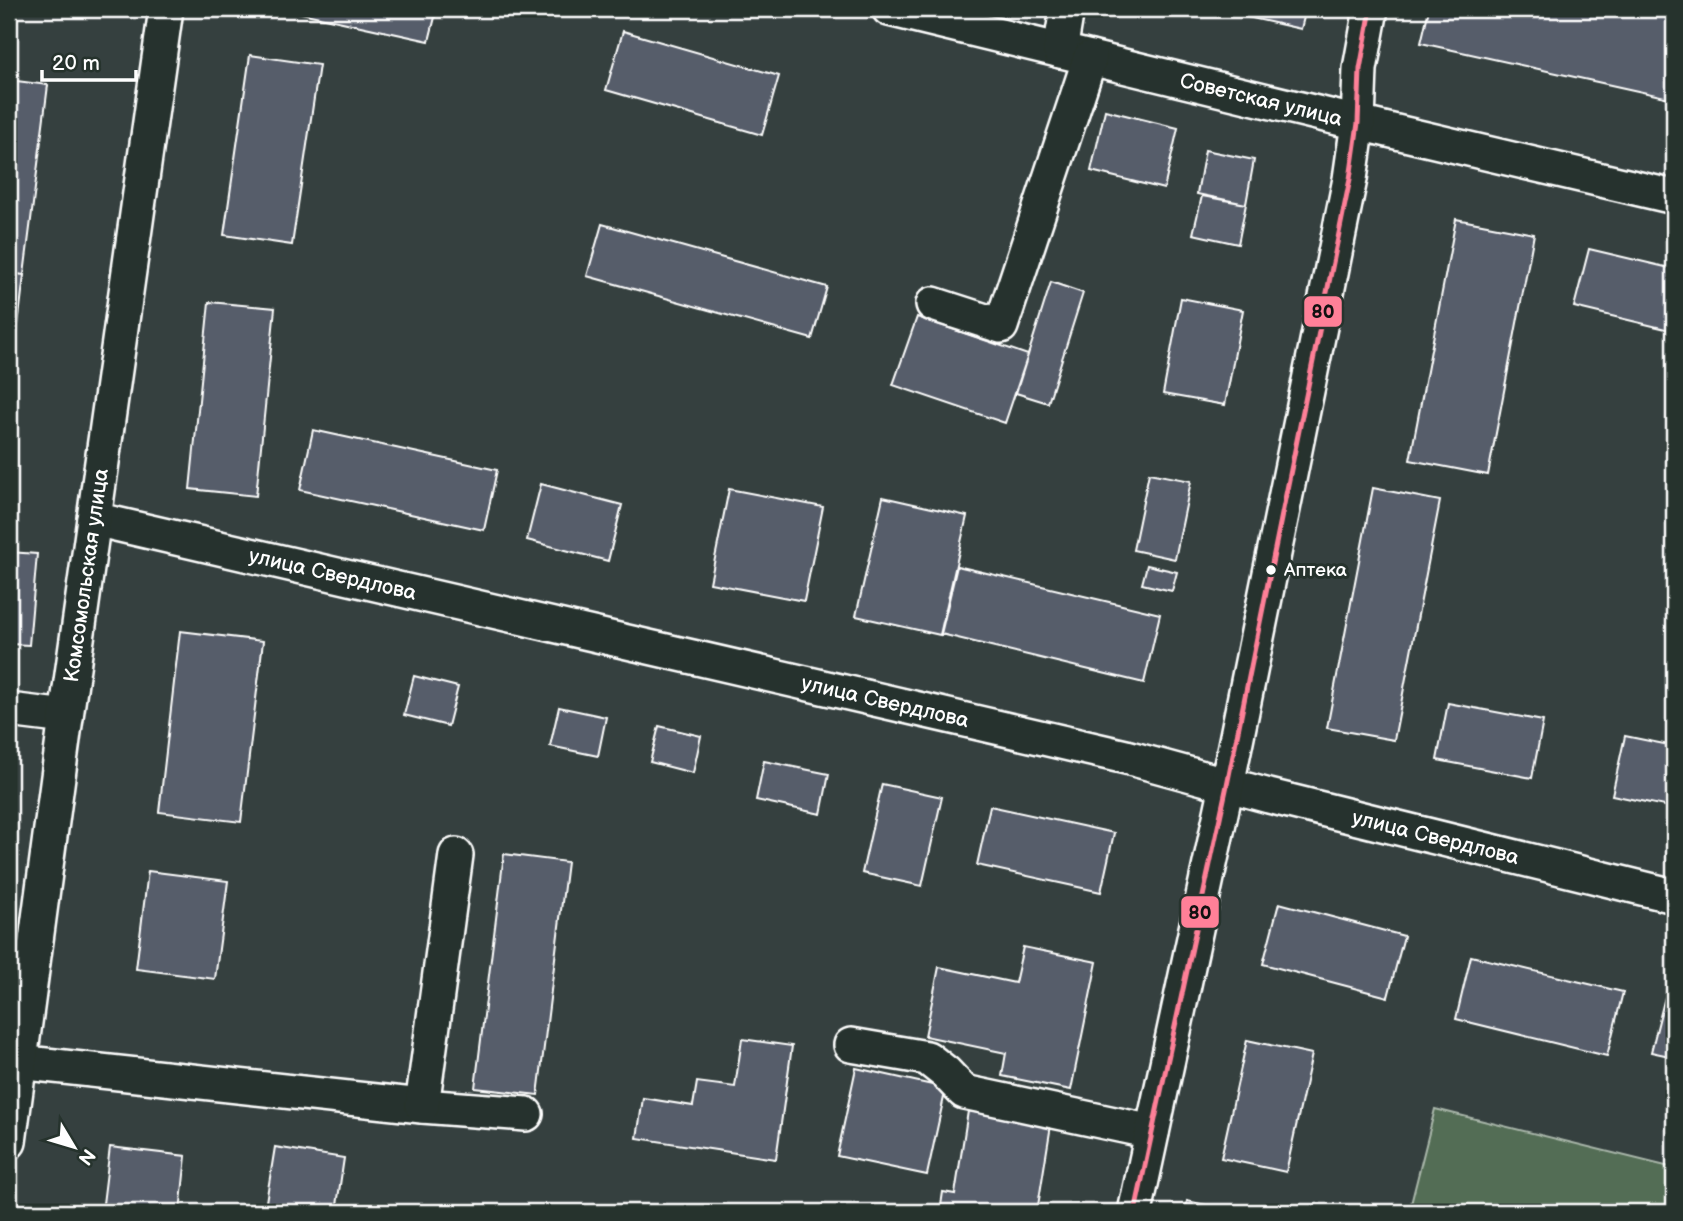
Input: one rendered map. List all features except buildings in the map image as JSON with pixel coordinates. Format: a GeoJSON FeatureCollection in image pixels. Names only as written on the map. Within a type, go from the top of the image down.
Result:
{"type":"FeatureCollection","features":[{"type":"Feature","properties":{"kind":"street","name":"Комсомольская улица"},"geometry":{"type":"LineString","coordinates":[[9,1142],[14,1062],[66,717],[166,9]]}},
{"type":"Feature","properties":{"kind":"street"},"geometry":{"type":"LineString","coordinates":[[933,304],[1001,326],[1075,54],[1067,9]]}},
{"type":"Feature","properties":{"kind":"street"},"geometry":{"type":"LineString","coordinates":[[1135,1212],[1227,785],[1350,179],[1358,123],[1360,69],[1371,9]]}},
{"type":"Feature","properties":{"kind":"street","name":"Советская улица"},"geometry":{"type":"LineString","coordinates":[[909,11],[1358,123],[1674,197]]}},
{"type":"Feature","properties":{"kind":"street","name":"улица Свердлова"},"geometry":{"type":"LineString","coordinates":[[94,519],[1126,757],[1227,785],[1674,897]]}},
{"type":"Feature","properties":{"kind":"street"},"geometry":{"type":"LineString","coordinates":[[9,710],[66,717]]}},
{"type":"Feature","properties":{"kind":"street"},"geometry":{"type":"LineString","coordinates":[[422,1106],[456,855]]}},
{"type":"Feature","properties":{"kind":"street"},"geometry":{"type":"LineString","coordinates":[[851,1045],[927,1058],[964,1092],[1152,1132]]}},
{"type":"Feature","properties":{"kind":"street"},"geometry":{"type":"LineString","coordinates":[[14,1062],[422,1106],[526,1114]]}},
{"type":"Feature","properties":{"kind":"green space"},"geometry":{"type":"Polygon","coordinates":[[[1435,1109],[1674,1168],[1674,1212],[1409,1212],[1435,1109]]]}},
{"type":"Feature","properties":{"kind":"transit line","name":"80"},"geometry":{"type":"LineString","coordinates":[[1135,1212],[1227,785],[1350,179],[1358,123],[1360,69],[1371,9]]}},
{"type":"Feature","properties":{"kind":"place","name":"Аптека"},"geometry":{"type":"Point","coordinates":[1271,570]}}]}
